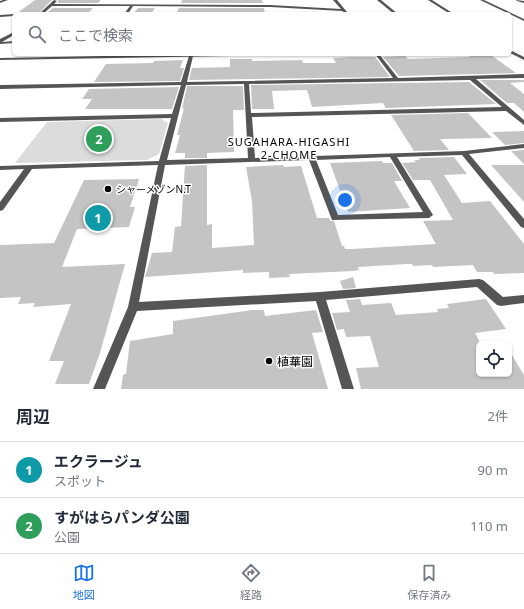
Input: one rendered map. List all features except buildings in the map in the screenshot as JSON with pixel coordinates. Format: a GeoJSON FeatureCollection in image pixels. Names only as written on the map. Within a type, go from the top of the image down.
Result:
{"type":"FeatureCollection","features":[{"type":"Feature","properties":{"kind":"street"},"geometry":{"type":"LineString","coordinates":[[0,2],[6,0]]}},
{"type":"Feature","properties":{"kind":"street"},"geometry":{"type":"LineString","coordinates":[[43,12],[55,0]]}},
{"type":"Feature","properties":{"kind":"street"},"geometry":{"type":"LineString","coordinates":[[92,5],[98,0]]}},
{"type":"Feature","properties":{"kind":"street"},"geometry":{"type":"LineString","coordinates":[[182,5],[184,0]]}},
{"type":"Feature","properties":{"kind":"street"},"geometry":{"type":"LineString","coordinates":[[335,0],[344,10]]}},
{"type":"Feature","properties":{"kind":"street"},"geometry":{"type":"LineString","coordinates":[[380,0],[394,12]]}},
{"type":"Feature","properties":{"kind":"street"},"geometry":{"type":"LineString","coordinates":[[430,0],[449,12]]}},
{"type":"Feature","properties":{"kind":"street"},"geometry":{"type":"LineString","coordinates":[[482,0],[507,12]]}},
{"type":"Feature","properties":{"kind":"street"},"geometry":{"type":"LineString","coordinates":[[518,0],[524,2]]}},
{"type":"Feature","properties":{"kind":"street"},"geometry":{"type":"LineString","coordinates":[[51,5],[182,5],[294,7],[344,10]]}},
{"type":"Feature","properties":{"kind":"street"},"geometry":{"type":"LineString","coordinates":[[128,12],[132,6]]}},
{"type":"Feature","properties":{"kind":"street"},"geometry":{"type":"LineString","coordinates":[[294,7],[296,12]]}},
{"type":"Feature","properties":{"kind":"street"},"geometry":{"type":"LineString","coordinates":[[512,14],[524,20]]}},
{"type":"Feature","properties":{"kind":"street"},"geometry":{"type":"LineString","coordinates":[[0,16],[12,15]]}},
{"type":"Feature","properties":{"kind":"street"},"geometry":{"type":"LineString","coordinates":[[0,42],[12,34]]}},
{"type":"Feature","properties":{"kind":"street"},"geometry":{"type":"LineString","coordinates":[[0,42],[12,42]]}},
{"type":"Feature","properties":{"kind":"street"},"geometry":{"type":"LineString","coordinates":[[512,52],[524,59]]}},
{"type":"Feature","properties":{"kind":"street"},"geometry":{"type":"LineString","coordinates":[[0,59],[191,56],[162,164],[133,307],[99,389]]}},
{"type":"Feature","properties":{"kind":"street"},"geometry":{"type":"LineString","coordinates":[[379,56],[397,80]]}},
{"type":"Feature","properties":{"kind":"street"},"geometry":{"type":"LineString","coordinates":[[0,87],[397,80],[524,76]]}},
{"type":"Feature","properties":{"kind":"street"},"geometry":{"type":"LineString","coordinates":[[471,78],[524,123]]}},
{"type":"Feature","properties":{"kind":"street"},"geometry":{"type":"LineString","coordinates":[[246,82],[252,160]]}},
{"type":"Feature","properties":{"kind":"street"},"geometry":{"type":"LineString","coordinates":[[248,115],[508,109]]}},
{"type":"Feature","properties":{"kind":"street"},"geometry":{"type":"LineString","coordinates":[[0,120],[174,116]]}},
{"type":"Feature","properties":{"kind":"street"},"geometry":{"type":"LineString","coordinates":[[0,168],[393,156],[464,153],[524,146]]}},
{"type":"Feature","properties":{"kind":"street"},"geometry":{"type":"LineString","coordinates":[[464,153],[524,225]]}},
{"type":"Feature","properties":{"kind":"street"},"geometry":{"type":"LineString","coordinates":[[312,158],[335,218],[429,214],[393,156]]}},
{"type":"Feature","properties":{"kind":"street"},"geometry":{"type":"LineString","coordinates":[[0,208],[30,168]]}},
{"type":"Feature","properties":{"kind":"street"},"geometry":{"type":"LineString","coordinates":[[133,307],[320,296],[479,283],[502,302],[524,300]]}},
{"type":"Feature","properties":{"kind":"street"},"geometry":{"type":"LineString","coordinates":[[320,296],[348,389]]}},
{"type":"Feature","properties":{"kind":"shaded area"},"geometry":{"type":"Polygon","coordinates":[[[161,119],[168,123],[159,154],[147,160],[15,163],[47,122],[161,119]]]}},
{"type":"Feature","properties":{"kind":"place","name":"すがはらパンダ公園"},"geometry":{"type":"Point","coordinates":[99,139]}},
{"type":"Feature","properties":{"kind":"place","name":"シャーメゾンN.T"},"geometry":{"type":"Point","coordinates":[108,189]}},
{"type":"Feature","properties":{"kind":"place","name":"エクラージュ"},"geometry":{"type":"Point","coordinates":[98,218]}},
{"type":"Feature","properties":{"kind":"place","name":"植華園"},"geometry":{"type":"Point","coordinates":[269,361]}},
{"type":"Feature","properties":{"kind":"district","name":"SUGAHARA-HIGASHI 2-CHOME"},"geometry":{"type":"Point","coordinates":[289,147]}}]}
